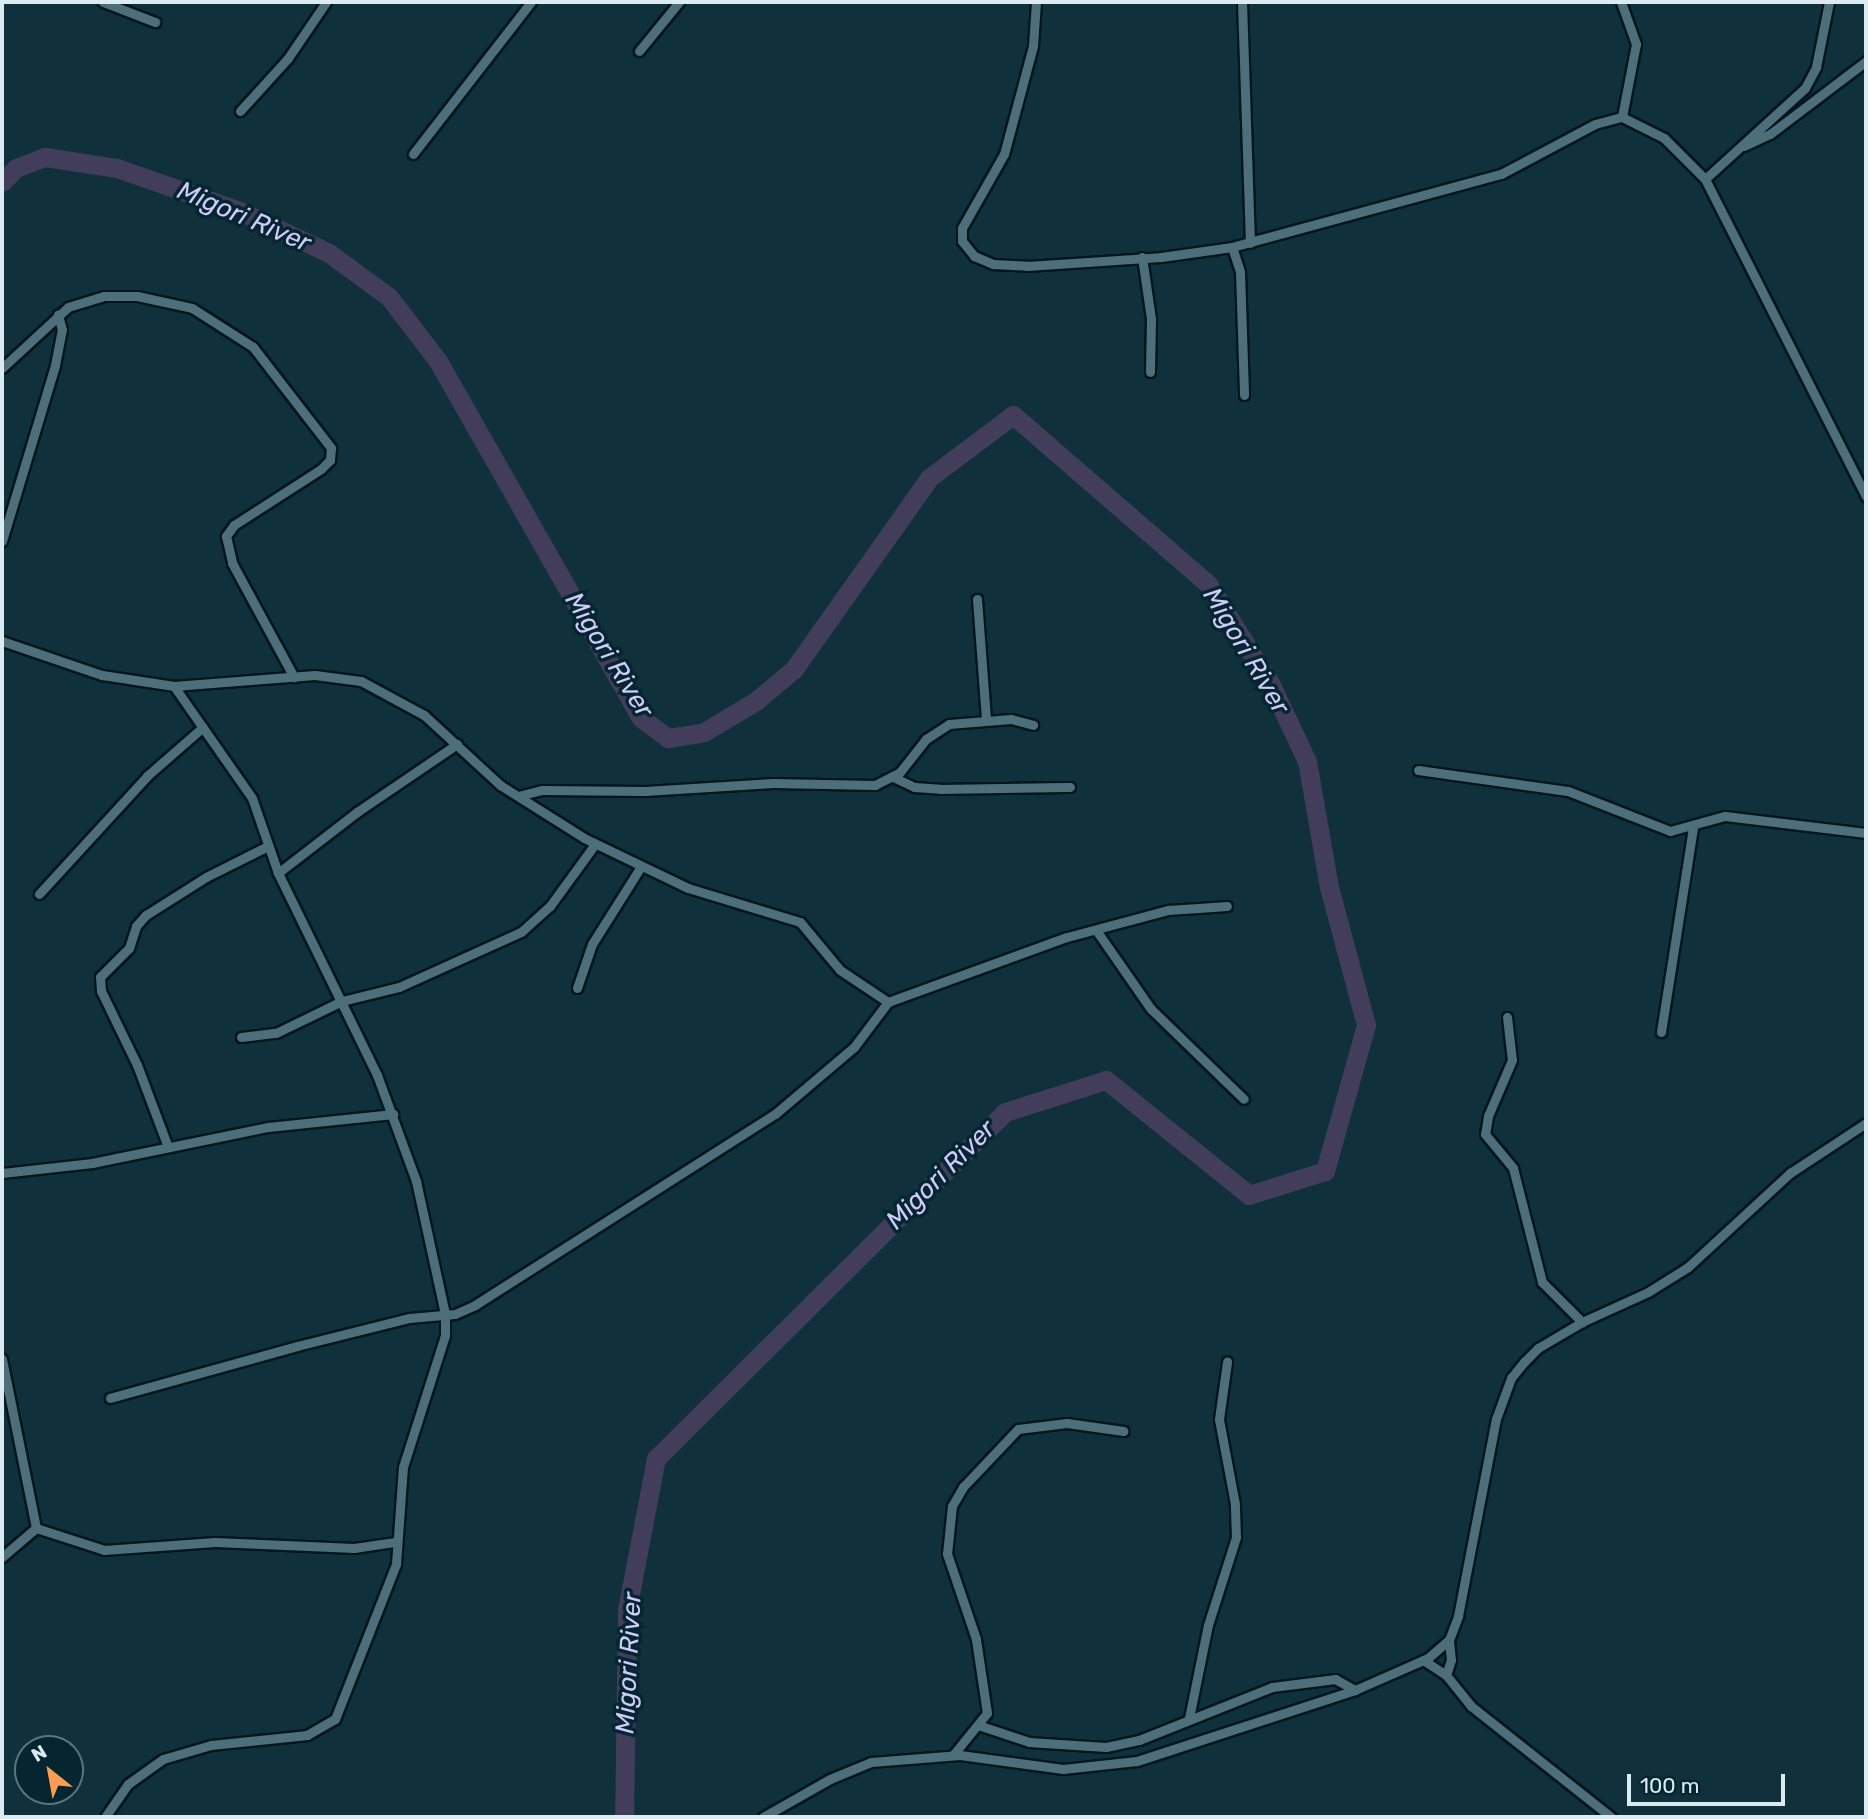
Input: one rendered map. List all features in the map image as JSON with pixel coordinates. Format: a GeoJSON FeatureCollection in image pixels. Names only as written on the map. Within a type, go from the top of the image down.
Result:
{"type":"FeatureCollection","features":[{"type":"Feature","properties":{"kind":"street"},"geometry":{"type":"LineString","coordinates":[[103,2],[155,22]]}},
{"type":"Feature","properties":{"kind":"street"},"geometry":{"type":"LineString","coordinates":[[240,111],[288,58],[326,2]]}},
{"type":"Feature","properties":{"kind":"street"},"geometry":{"type":"LineString","coordinates":[[413,154],[531,2]]}},
{"type":"Feature","properties":{"kind":"street"},"geometry":{"type":"LineString","coordinates":[[639,51],[679,2]]}},
{"type":"Feature","properties":{"kind":"street"},"geometry":{"type":"LineString","coordinates":[[1036,2],[1032,46],[1009,138],[998,167],[962,228],[962,241],[974,256],[993,264],[1027,266],[1232,247],[1501,174],[1595,124],[1622,117],[1664,138],[1705,179],[1866,496]]}},
{"type":"Feature","properties":{"kind":"street"},"geometry":{"type":"LineString","coordinates":[[1242,2],[1250,243]]}},
{"type":"Feature","properties":{"kind":"street"},"geometry":{"type":"LineString","coordinates":[[1621,2],[1636,44],[1622,117]]}},
{"type":"Feature","properties":{"kind":"street"},"geometry":{"type":"LineString","coordinates":[[1705,179],[1805,88],[1815,66],[1829,2]]}},
{"type":"Feature","properties":{"kind":"street"},"geometry":{"type":"LineString","coordinates":[[1744,146],[1770,134],[1866,61]]}},
{"type":"Feature","properties":{"kind":"street"},"geometry":{"type":"LineString","coordinates":[[1232,247],[1240,272],[1244,395]]}},
{"type":"Feature","properties":{"kind":"street"},"geometry":{"type":"LineString","coordinates":[[1142,257],[1151,319],[1150,372]]}},
{"type":"Feature","properties":{"kind":"street"},"geometry":{"type":"LineString","coordinates":[[2,368],[58,315],[80,300],[104,296],[137,296],[192,308],[253,347],[327,438],[331,454],[321,469],[234,525],[226,536],[232,563],[294,677]]}},
{"type":"Feature","properties":{"kind":"street"},"geometry":{"type":"LineString","coordinates":[[2,541],[55,365],[62,330],[58,315]]}},
{"type":"Feature","properties":{"kind":"street"},"geometry":{"type":"LineString","coordinates":[[977,599],[986,720]]}},
{"type":"Feature","properties":{"kind":"street"},"geometry":{"type":"LineString","coordinates":[[2,641],[102,675],[174,686],[329,676],[361,681],[424,715],[518,796],[595,844],[640,868],[705,894],[790,916],[808,930],[840,970],[888,1002]]}},
{"type":"Feature","properties":{"kind":"street"},"geometry":{"type":"LineString","coordinates":[[106,1817],[128,1784],[163,1759],[199,1747],[307,1735],[335,1718],[384,1604],[396,1564],[394,1542],[403,1467],[439,1362],[445,1314],[416,1181],[393,1114],[342,1001],[278,873],[252,798],[174,686]]}},
{"type":"Feature","properties":{"kind":"street"},"geometry":{"type":"LineString","coordinates":[[518,796],[542,790],[645,791],[773,783],[875,785],[894,777],[932,733],[959,720],[1018,719],[1033,725]]}},
{"type":"Feature","properties":{"kind":"street"},"geometry":{"type":"LineString","coordinates":[[38,894],[147,776],[203,727]]}},
{"type":"Feature","properties":{"kind":"street"},"geometry":{"type":"LineString","coordinates":[[278,873],[356,812],[457,744]]}},
{"type":"Feature","properties":{"kind":"street"},"geometry":{"type":"LineString","coordinates":[[1418,770],[1568,791],[1658,828],[1683,831],[1739,816],[1792,827],[1866,833]]}},
{"type":"Feature","properties":{"kind":"street"},"geometry":{"type":"LineString","coordinates":[[894,777],[914,787],[940,789],[1070,787]]}},
{"type":"Feature","properties":{"kind":"street"},"geometry":{"type":"LineString","coordinates":[[1661,1032],[1693,827]]}},
{"type":"Feature","properties":{"kind":"street"},"geometry":{"type":"LineString","coordinates":[[241,1037],[276,1033],[342,1001],[399,987],[521,932],[550,906],[595,844]]}},
{"type":"Feature","properties":{"kind":"street"},"geometry":{"type":"LineString","coordinates":[[168,1147],[137,1065],[101,991],[100,977],[129,948],[136,926],[146,915],[268,846]]}},
{"type":"Feature","properties":{"kind":"street"},"geometry":{"type":"LineString","coordinates":[[577,988],[592,944],[640,868]]}},
{"type":"Feature","properties":{"kind":"street"},"geometry":{"type":"LineString","coordinates":[[110,1398],[409,1318],[465,1309],[516,1282],[775,1114],[854,1046],[888,1002],[912,997],[1007,956],[1096,930],[1168,911],[1227,906]]}},
{"type":"Feature","properties":{"kind":"street"},"geometry":{"type":"LineString","coordinates":[[1096,930],[1151,1009],[1244,1099]]}},
{"type":"Feature","properties":{"kind":"street"},"geometry":{"type":"LineString","coordinates":[[1507,1017],[1512,1060],[1488,1116],[1485,1134],[1513,1168],[1542,1282],[1582,1322]]}},
{"type":"Feature","properties":{"kind":"street"},"geometry":{"type":"LineString","coordinates":[[2,1173],[268,1128],[393,1114]]}},
{"type":"Feature","properties":{"kind":"street"},"geometry":{"type":"LineString","coordinates":[[1446,1675],[1451,1660],[1448,1640],[1462,1599],[1504,1394],[1511,1378],[1538,1348],[1582,1322],[1678,1274],[1790,1173],[1866,1123]]}},
{"type":"Feature","properties":{"kind":"street"},"geometry":{"type":"LineString","coordinates":[[2,1359],[37,1528]]}},
{"type":"Feature","properties":{"kind":"street"},"geometry":{"type":"LineString","coordinates":[[1189,1718],[1208,1625],[1235,1547],[1236,1504],[1219,1419],[1227,1362]]}},
{"type":"Feature","properties":{"kind":"street"},"geometry":{"type":"LineString","coordinates":[[953,1755],[986,1713],[976,1639],[947,1554],[952,1506],[963,1487],[1018,1429],[1067,1423],[1123,1431]]}},
{"type":"Feature","properties":{"kind":"street"},"geometry":{"type":"LineString","coordinates":[[37,1528],[104,1549],[215,1542],[354,1548],[394,1542]]}},
{"type":"Feature","properties":{"kind":"street"},"geometry":{"type":"LineString","coordinates":[[2,1557],[37,1528]]}},
{"type":"Feature","properties":{"kind":"street"},"geometry":{"type":"LineString","coordinates":[[763,1817],[830,1779],[871,1762],[953,1755],[1063,1769],[1137,1761],[1355,1690],[1423,1660],[1448,1640]]}},
{"type":"Feature","properties":{"kind":"street"},"geometry":{"type":"LineString","coordinates":[[1423,1660],[1446,1675],[1471,1706],[1611,1817]]}},
{"type":"Feature","properties":{"kind":"street"},"geometry":{"type":"LineString","coordinates":[[978,1725],[1029,1742],[1088,1748],[1128,1744],[1254,1692],[1312,1680],[1335,1679],[1355,1690]]}},
{"type":"Feature","properties":{"kind":"waterway","name":"Migori River"},"geometry":{"type":"LineString","coordinates":[[2,182],[16,168],[45,157],[117,168],[240,211],[329,253],[389,297],[438,361],[641,718],[668,738],[704,732],[756,701],[794,669],[929,478],[1013,415],[1208,584],[1271,685],[1307,761],[1329,887],[1366,1025],[1325,1171],[1249,1195],[1106,1080],[1005,1112],[656,1458],[627,1610],[624,1817]]}}]}
